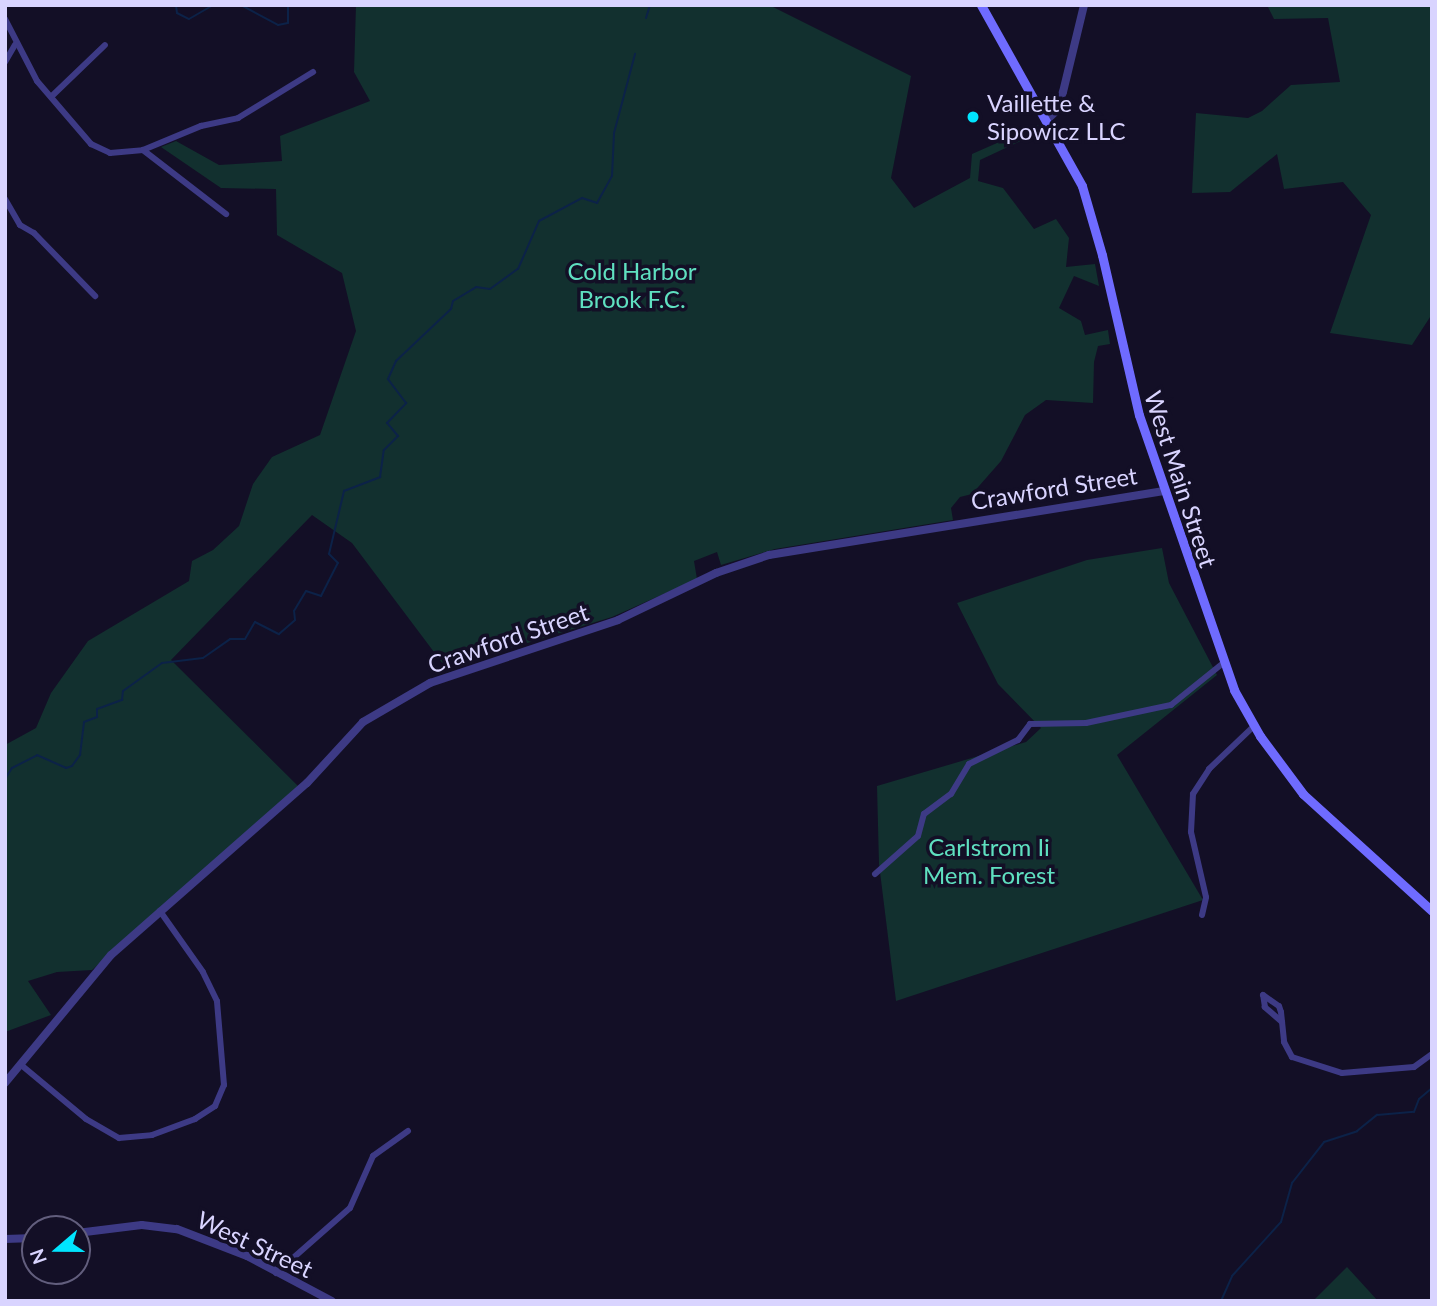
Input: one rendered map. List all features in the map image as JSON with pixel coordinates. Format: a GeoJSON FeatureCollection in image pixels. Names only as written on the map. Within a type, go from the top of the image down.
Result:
{"type":"FeatureCollection","features":[{"type":"Feature","properties":{"kind":"main road","name":"West Main Street"},"geometry":{"type":"LineString","coordinates":[[981,5],[1047,120],[1088,203],[1127,374],[1222,664],[1254,726],[1321,814],[1432,911]]}},
{"type":"Feature","properties":{"kind":"street"},"geometry":{"type":"LineString","coordinates":[[1047,120],[1059,102],[1084,5]]}},
{"type":"Feature","properties":{"kind":"street"},"geometry":{"type":"LineString","coordinates":[[5,19],[15,45],[33,76],[53,95],[95,147],[110,153],[142,150],[201,126],[238,118],[313,72]]}},
{"type":"Feature","properties":{"kind":"street"},"geometry":{"type":"LineString","coordinates":[[5,62],[15,45]]}},
{"type":"Feature","properties":{"kind":"street"},"geometry":{"type":"LineString","coordinates":[[53,95],[105,45]]}},
{"type":"Feature","properties":{"kind":"street"},"geometry":{"type":"LineString","coordinates":[[142,150],[226,214]]}},
{"type":"Feature","properties":{"kind":"street"},"geometry":{"type":"LineString","coordinates":[[5,199],[20,225],[34,233],[95,296]]}},
{"type":"Feature","properties":{"kind":"street","name":"Crawford Street"},"geometry":{"type":"LineString","coordinates":[[5,1083],[104,961],[307,783],[363,722],[447,675],[599,627],[716,573],[769,555],[1164,491]]}},
{"type":"Feature","properties":{"kind":"street"},"geometry":{"type":"LineString","coordinates":[[876,874],[918,836],[924,814],[950,794],[969,764],[1018,740],[1030,724],[1086,723],[1171,705],[1222,664]]}},
{"type":"Feature","properties":{"kind":"street"},"geometry":{"type":"LineString","coordinates":[[1202,915],[1206,897],[1191,832],[1193,794],[1209,769],[1254,726]]}},
{"type":"Feature","properties":{"kind":"street"},"geometry":{"type":"LineString","coordinates":[[20,1064],[86,1119],[119,1138],[152,1136],[195,1119],[215,1106],[224,1085],[217,1001],[203,972],[160,911]]}},
{"type":"Feature","properties":{"kind":"street"},"geometry":{"type":"LineString","coordinates":[[1282,1022],[1284,1042],[1292,1057],[1342,1073],[1414,1067],[1432,1054]]}},
{"type":"Feature","properties":{"kind":"street"},"geometry":{"type":"LineString","coordinates":[[276,1273],[350,1208],[373,1156],[408,1131]]}},
{"type":"Feature","properties":{"kind":"street","name":"West Street"},"geometry":{"type":"LineString","coordinates":[[91,1231],[135,1225],[170,1227],[247,1256],[332,1301]]}},
{"type":"Feature","properties":{"kind":"green space","name":"Cold Harbor Brook F.C."},"geometry":{"type":"Polygon","coordinates":[[[356,5],[769,5],[911,76],[891,178],[914,208],[970,178],[972,154],[1038,125],[1042,131],[980,160],[978,181],[1003,188],[1034,229],[1056,219],[1069,238],[1066,267],[1095,264],[1099,286],[1074,276],[1059,308],[1081,321],[1085,335],[1108,330],[1110,344],[1098,346],[1094,362],[1093,403],[1046,400],[1025,415],[1001,461],[972,494],[960,497],[951,508],[953,520],[775,549],[721,565],[717,552],[694,561],[697,579],[612,617],[446,668],[352,543],[312,515],[171,660],[298,786],[92,970],[57,972],[28,981],[51,1015],[5,1032],[5,745],[36,728],[51,693],[88,641],[189,581],[192,561],[213,550],[239,526],[253,484],[272,457],[320,435],[356,331],[342,273],[277,235],[276,189],[221,188],[161,147],[176,141],[219,165],[282,161],[280,136],[370,101],[354,72],[356,5]]]}},
{"type":"Feature","properties":{"kind":"green space"},"geometry":{"type":"Polygon","coordinates":[[[1267,5],[1432,5],[1432,314],[1412,345],[1330,333],[1371,215],[1343,182],[1284,189],[1277,154],[1230,192],[1192,193],[1196,113],[1248,118],[1262,111],[1291,85],[1340,82],[1328,18],[1274,19],[1267,5]]]}},
{"type":"Feature","properties":{"kind":"green space","name":"Carlstrom Ii Mem. Forest"},"geometry":{"type":"Polygon","coordinates":[[[1162,548],[1169,583],[1217,675],[1117,755],[1203,900],[896,1001],[879,864],[877,786],[1026,742],[1041,728],[998,684],[957,603],[1087,560],[1162,548]]]}},
{"type":"Feature","properties":{"kind":"green space"},"geometry":{"type":"Polygon","coordinates":[[[1347,1267],[1378,1301],[1313,1301],[1347,1267]]]}},
{"type":"Feature","properties":{"kind":"waterway"},"geometry":{"type":"LineString","coordinates":[[158,5],[170,5]]}},
{"type":"Feature","properties":{"kind":"waterway"},"geometry":{"type":"LineString","coordinates":[[176,5],[177,13],[189,19],[213,5]]}},
{"type":"Feature","properties":{"kind":"waterway"},"geometry":{"type":"LineString","coordinates":[[241,5],[278,25],[288,23],[288,5]]}},
{"type":"Feature","properties":{"kind":"waterway"},"geometry":{"type":"LineString","coordinates":[[646,18],[650,5]]}},
{"type":"Feature","properties":{"kind":"waterway"},"geometry":{"type":"LineString","coordinates":[[5,779],[12,768],[37,755],[66,768],[72,766],[80,755],[84,722],[97,717],[97,709],[122,700],[123,691],[162,663],[203,658],[230,639],[245,639],[255,622],[279,634],[295,620],[294,611],[306,591],[321,596],[338,563],[329,554],[344,491],[380,477],[384,450],[398,436],[387,423],[406,403],[388,379],[396,361],[451,309],[453,301],[476,287],[490,289],[518,269],[539,221],[582,198],[597,203],[612,176],[614,133],[635,54]]}},
{"type":"Feature","properties":{"kind":"waterway"},"geometry":{"type":"LineString","coordinates":[[1221,1301],[1232,1276],[1281,1222],[1292,1183],[1324,1142],[1357,1131],[1377,1115],[1414,1112],[1419,1099],[1432,1088]]}},
{"type":"Feature","properties":{"kind":"place","name":"Vaillette & Sipowicz LLC"},"geometry":{"type":"Point","coordinates":[973,117]}}]}
